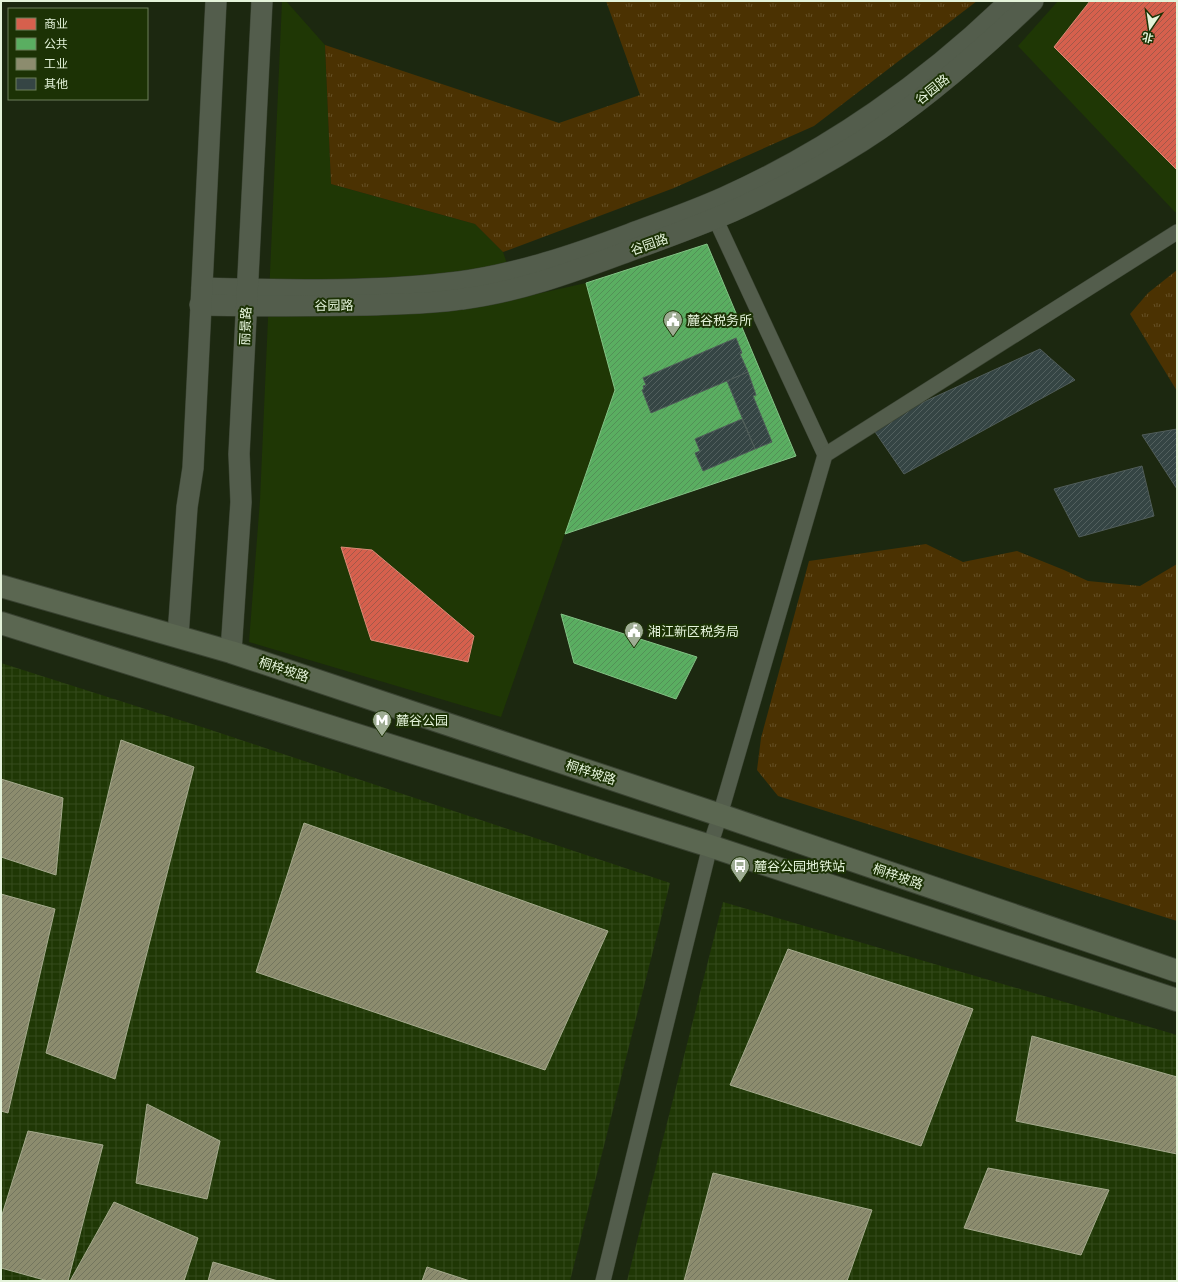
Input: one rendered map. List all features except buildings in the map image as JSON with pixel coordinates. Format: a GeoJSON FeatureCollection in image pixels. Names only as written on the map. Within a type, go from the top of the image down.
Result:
{"type":"FeatureCollection","features":[{"type":"Feature","properties":{"kind":"main road"},"geometry":{"type":"LineString","coordinates":[[178,636],[187,507],[193,468],[216,1]]}},
{"type":"Feature","properties":{"kind":"main road","name":"丽景路"},"geometry":{"type":"LineString","coordinates":[[231,652],[241,502],[239,454],[262,1]]}},
{"type":"Feature","properties":{"kind":"main road","name":"谷园路"},"geometry":{"type":"LineString","coordinates":[[247,297],[460,282],[531,268],[584,251],[674,217],[725,197],[776,172],[851,129],[897,96],[950,54],[1010,1]]}},
{"type":"Feature","properties":{"kind":"main road","name":"谷园路"},"geometry":{"type":"LineString","coordinates":[[201,297],[247,297],[409,304],[462,299],[496,293],[536,283],[594,264],[678,233],[733,210],[781,186],[862,140],[908,108],[953,73],[1033,1]]}},
{"type":"Feature","properties":{"kind":"main road","name":"桐梓坡路"},"geometry":{"type":"LineString","coordinates":[[1,586],[231,652],[720,815],[1177,971]]}},
{"type":"Feature","properties":{"kind":"main road"},"geometry":{"type":"LineString","coordinates":[[1,623],[710,846],[1177,1000]]}},
{"type":"Feature","properties":{"kind":"street"},"geometry":{"type":"LineString","coordinates":[[603,1281],[710,846],[824,455],[715,218]]}},
{"type":"Feature","properties":{"kind":"street"},"geometry":{"type":"LineString","coordinates":[[824,455],[1177,232]]}},
{"type":"Feature","properties":{"kind":"shaded area"},"geometry":{"type":"Polygon","coordinates":[[[282,1],[286,1],[325,45],[331,184],[475,224],[503,252],[519,298],[586,283],[615,390],[501,717],[249,642],[260,500],[282,1]]]}},
{"type":"Feature","properties":{"kind":"shaded area"},"geometry":{"type":"Polygon","coordinates":[[[1058,1],[1177,1],[1177,212],[1175,212],[1018,46],[1058,1]]]}},
{"type":"Feature","properties":{"kind":"shaded area"},"geometry":{"type":"Polygon","coordinates":[[[1,663],[208,729],[670,883],[570,1281],[1,1281],[1,663]]]}},
{"type":"Feature","properties":{"kind":"shaded area"},"geometry":{"type":"Polygon","coordinates":[[[723,902],[1177,1035],[1177,1281],[627,1281],[723,902]]]}},
{"type":"Feature","properties":{"kind":"green space"},"geometry":{"type":"Polygon","coordinates":[[[606,1],[977,1],[814,126],[674,188],[503,252],[475,224],[331,184],[325,45],[559,123],[640,95],[606,1]]]}},
{"type":"Feature","properties":{"kind":"green space"},"geometry":{"type":"Polygon","coordinates":[[[1177,270],[1177,391],[1130,314],[1148,293],[1177,270]]]}},
{"type":"Feature","properties":{"kind":"green space"},"geometry":{"type":"Polygon","coordinates":[[[926,544],[963,562],[1017,551],[1088,581],[1140,586],[1177,564],[1177,921],[778,796],[757,770],[761,738],[809,561],[926,544]]]}},
{"type":"Feature","properties":{"kind":"place","name":"麓谷税务所"},"geometry":{"type":"Point","coordinates":[673,337]}},
{"type":"Feature","properties":{"kind":"place","name":"湘江新区税务局"},"geometry":{"type":"Point","coordinates":[634,648]}},
{"type":"Feature","properties":{"kind":"place","name":"麓谷公园"},"geometry":{"type":"Point","coordinates":[382,737]}},
{"type":"Feature","properties":{"kind":"place","name":"麓谷公园地铁站"},"geometry":{"type":"Point","coordinates":[740,883]}}]}
